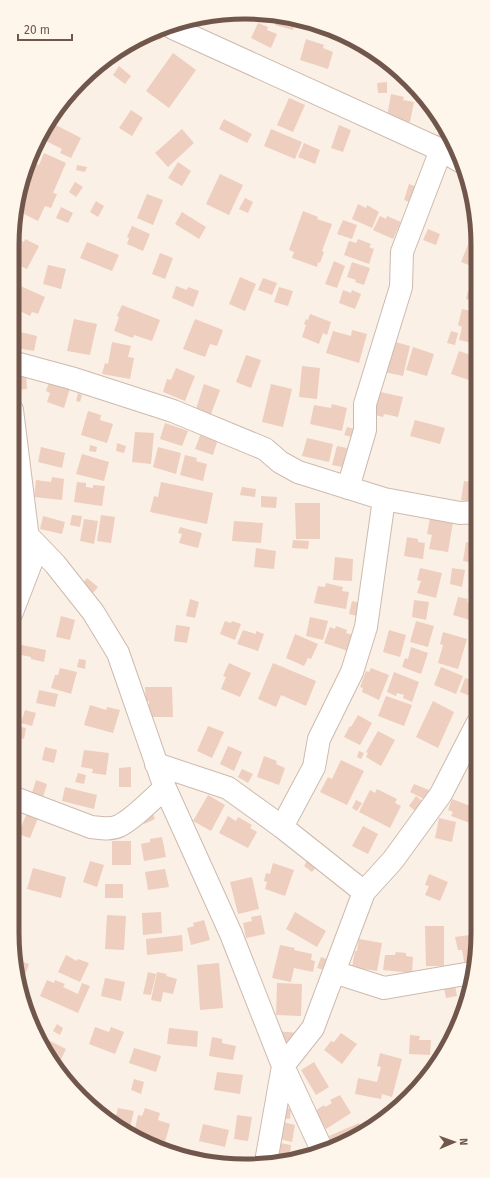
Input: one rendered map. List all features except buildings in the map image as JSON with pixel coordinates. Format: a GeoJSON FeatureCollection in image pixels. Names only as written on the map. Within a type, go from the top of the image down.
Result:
{"type":"FeatureCollection","features":[{"type":"Feature","properties":{"kind":"street"},"geometry":{"type":"LineString","coordinates":[[176,30],[441,150],[453,157]]}},
{"type":"Feature","properties":{"kind":"street"},"geometry":{"type":"LineString","coordinates":[[348,488],[365,430],[366,404],[401,287],[402,252],[441,150]]}},
{"type":"Feature","properties":{"kind":"street"},"geometry":{"type":"LineString","coordinates":[[19,364],[71,378],[173,411],[265,449],[280,462],[298,472],[384,499],[460,513],[471,512]]}},
{"type":"Feature","properties":{"kind":"street"},"geometry":{"type":"LineString","coordinates":[[282,827],[314,767],[320,739],[352,672],[357,657],[366,627],[384,499]]}},
{"type":"Feature","properties":{"kind":"street"},"geometry":{"type":"LineString","coordinates":[[19,515],[20,530],[31,563],[19,594]]}},
{"type":"Feature","properties":{"kind":"street"},"geometry":{"type":"LineString","coordinates":[[20,530],[55,564],[103,626],[118,653],[165,788],[231,934],[283,1066],[320,1146]]}},
{"type":"Feature","properties":{"kind":"street"},"geometry":{"type":"LineString","coordinates":[[267,1158],[283,1066],[313,1028],[364,892],[393,860],[441,794],[471,736]]}},
{"type":"Feature","properties":{"kind":"street"},"geometry":{"type":"LineString","coordinates":[[156,764],[228,788],[282,827],[364,892]]}},
{"type":"Feature","properties":{"kind":"street"},"geometry":{"type":"LineString","coordinates":[[19,800],[91,827],[105,829],[119,826],[130,819],[165,788]]}},
{"type":"Feature","properties":{"kind":"street"},"geometry":{"type":"LineString","coordinates":[[334,972],[384,988],[467,974]]}}]}
